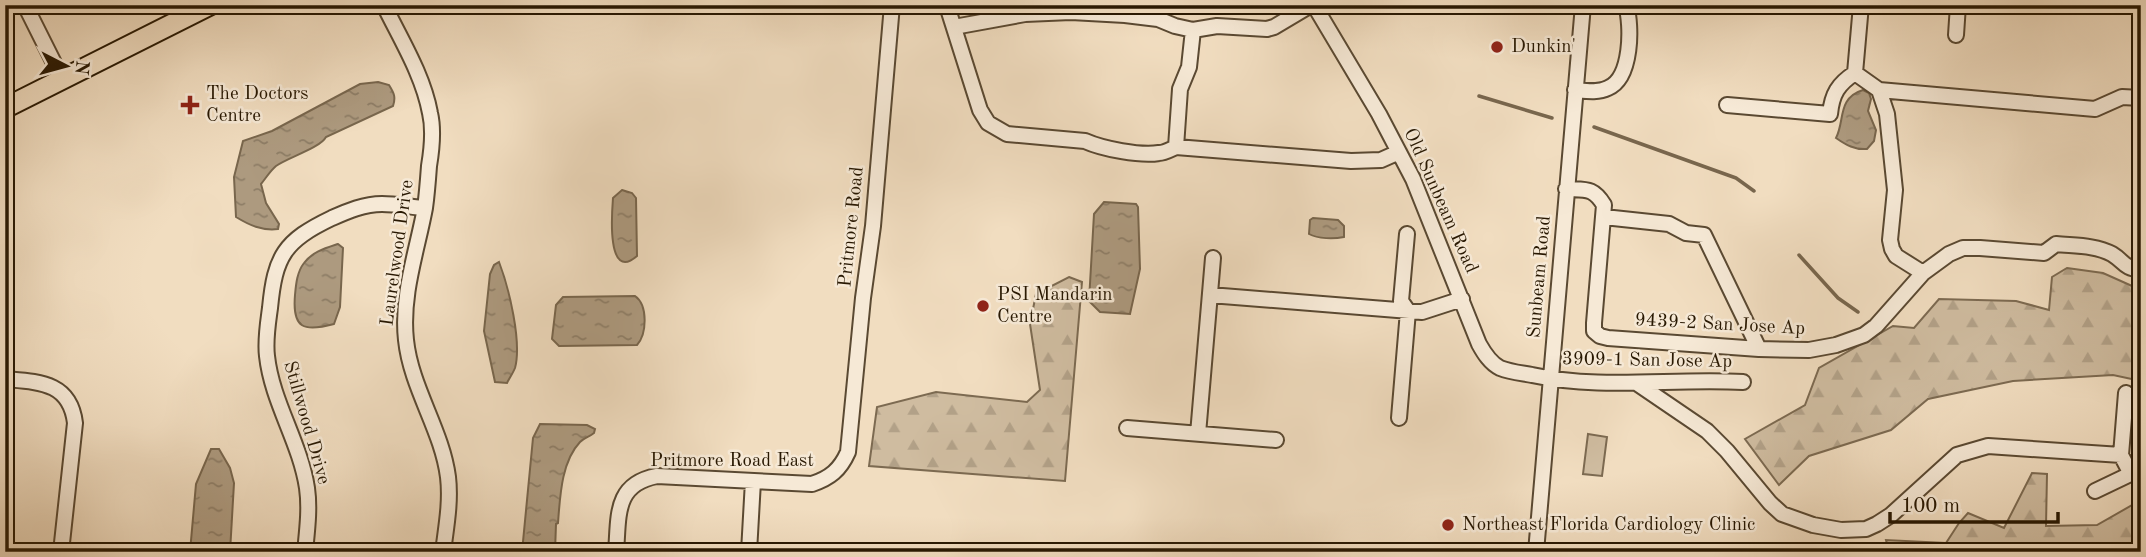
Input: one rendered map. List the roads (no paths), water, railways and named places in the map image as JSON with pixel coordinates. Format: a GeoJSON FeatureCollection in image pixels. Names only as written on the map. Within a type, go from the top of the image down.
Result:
{"type":"FeatureCollection","features":[{"type":"Feature","properties":{"kind":"main road"},"geometry":{"type":"LineString","coordinates":[[5,108],[210,5]]}},
{"type":"Feature","properties":{"kind":"street"},"geometry":{"type":"LineString","coordinates":[[25,5],[62,79]]}},
{"type":"Feature","properties":{"kind":"street","name":"Laurelwood Drive"},"geometry":{"type":"LineString","coordinates":[[384,5],[425,92],[431,115],[432,141],[425,208],[413,256],[406,311],[406,339],[411,363],[448,477],[449,497],[443,552]]}},
{"type":"Feature","properties":{"kind":"street","name":"Pritmore Road"},"geometry":{"type":"LineString","coordinates":[[848,452],[873,226],[891,5]]}},
{"type":"Feature","properties":{"kind":"street"},"geometry":{"type":"LineString","coordinates":[[944,5],[948,9],[980,110],[988,124],[1007,134],[1086,141],[1122,151],[1160,153],[1176,147],[1352,161],[1381,160],[1399,152]]}},
{"type":"Feature","properties":{"kind":"street"},"geometry":{"type":"LineString","coordinates":[[954,27],[1025,14],[1071,12],[1158,19],[1193,30],[1217,26],[1267,29],[1312,5]]}},
{"type":"Feature","properties":{"kind":"street","name":"Old Sunbeam Road"},"geometry":{"type":"LineString","coordinates":[[1312,5],[1380,114],[1413,179],[1479,344],[1494,364],[1511,371],[1550,379]]}},
{"type":"Feature","properties":{"kind":"street","name":"Sunbeam Road"},"geometry":{"type":"LineString","coordinates":[[1536,552],[1583,5]]}},
{"type":"Feature","properties":{"kind":"street"},"geometry":{"type":"LineString","coordinates":[[1575,90],[1596,91],[1610,88],[1621,78],[1625,68],[1630,20],[1626,5]]}},
{"type":"Feature","properties":{"kind":"street"},"geometry":{"type":"LineString","coordinates":[[1727,105],[1830,114],[1835,92],[1855,73],[1861,5]]}},
{"type":"Feature","properties":{"kind":"street"},"geometry":{"type":"LineString","coordinates":[[1956,35],[1958,5]]}},
{"type":"Feature","properties":{"kind":"street"},"geometry":{"type":"LineString","coordinates":[[1176,147],[1180,89],[1189,67],[1193,30]]}},
{"type":"Feature","properties":{"kind":"street"},"geometry":{"type":"LineString","coordinates":[[1855,73],[1879,90],[2095,109],[2122,97],[2141,98]]}},
{"type":"Feature","properties":{"kind":"street"},"geometry":{"type":"LineString","coordinates":[[1879,90],[1887,114],[1893,160],[1895,190],[1890,240],[1892,249],[1896,256],[1923,273]]}},
{"type":"Feature","properties":{"kind":"street"},"geometry":{"type":"LineString","coordinates":[[1566,189],[1590,190],[1598,194],[1604,205],[1604,218],[1669,224],[1686,233],[1704,235],[1759,349]]}},
{"type":"Feature","properties":{"kind":"street","name":"Stillwood Drive"},"geometry":{"type":"LineString","coordinates":[[305,552],[308,508],[306,487],[272,382],[267,356],[272,285],[276,268],[286,248],[297,237],[350,209],[381,204],[425,208]]}},
{"type":"Feature","properties":{"kind":"street","name":"9439-2 San Jose Ap"},"geometry":{"type":"LineString","coordinates":[[1604,218],[1594,323],[1594,331],[1600,336],[1759,349],[1809,350],[1836,345],[1864,335],[1876,326],[1923,273],[1949,254],[1964,248],[2044,253],[2056,244],[2095,248],[2113,255],[2130,268],[2141,270]]}},
{"type":"Feature","properties":{"kind":"street"},"geometry":{"type":"LineString","coordinates":[[1399,418],[1408,311],[1401,301],[1407,234]]}},
{"type":"Feature","properties":{"kind":"street"},"geometry":{"type":"LineString","coordinates":[[1198,433],[1213,257]]}},
{"type":"Feature","properties":{"kind":"street"},"geometry":{"type":"LineString","coordinates":[[1210,295],[1422,312],[1462,299]]}},
{"type":"Feature","properties":{"kind":"street"},"geometry":{"type":"LineString","coordinates":[[5,379],[39,382],[55,388],[67,398],[74,411],[61,552]]}},
{"type":"Feature","properties":{"kind":"street","name":"3909-1 San Jose Ap"},"geometry":{"type":"LineString","coordinates":[[1550,379],[1638,384],[1743,382]]}},
{"type":"Feature","properties":{"kind":"street"},"geometry":{"type":"LineString","coordinates":[[1638,384],[1707,430],[1782,514],[1813,525],[1841,530],[1866,529],[1891,515],[1957,455],[1988,446],[2121,455],[2136,471],[2095,491]]}},
{"type":"Feature","properties":{"kind":"street"},"geometry":{"type":"LineString","coordinates":[[2121,455],[2126,393]]}},
{"type":"Feature","properties":{"kind":"street"},"geometry":{"type":"LineString","coordinates":[[1127,428],[1276,440]]}},
{"type":"Feature","properties":{"kind":"street","name":"Pritmore Road East"},"geometry":{"type":"LineString","coordinates":[[616,552],[619,509],[629,488],[637,482],[657,476],[812,484],[835,473],[848,452]]}},
{"type":"Feature","properties":{"kind":"street"},"geometry":{"type":"LineString","coordinates":[[749,552],[753,481]]}},
{"type":"Feature","properties":{"kind":"water"},"geometry":{"type":"Polygon","coordinates":[[[378,82],[389,85],[394,95],[393,106],[326,137],[317,145],[282,163],[274,168],[261,184],[266,203],[279,224],[278,229],[256,227],[236,217],[234,177],[243,141],[272,131],[360,84],[378,82]]]}},
{"type":"Feature","properties":{"kind":"water"},"geometry":{"type":"Polygon","coordinates":[[[1863,90],[1869,93],[1871,99],[1868,111],[1876,130],[1874,141],[1867,149],[1858,149],[1836,138],[1845,104],[1849,98],[1863,90]]]}},
{"type":"Feature","properties":{"kind":"water"},"geometry":{"type":"Polygon","coordinates":[[[622,190],[632,193],[636,198],[637,256],[627,262],[620,260],[616,253],[612,229],[613,198],[622,190]]]}},
{"type":"Feature","properties":{"kind":"water"},"geometry":{"type":"Polygon","coordinates":[[[1104,202],[1136,204],[1138,207],[1140,269],[1130,314],[1100,312],[1089,301],[1094,214],[1104,202]]]}},
{"type":"Feature","properties":{"kind":"water"},"geometry":{"type":"Polygon","coordinates":[[[1310,220],[1338,220],[1344,226],[1344,237],[1326,238],[1309,234],[1310,220]]]}},
{"type":"Feature","properties":{"kind":"water"},"geometry":{"type":"Polygon","coordinates":[[[338,244],[343,248],[340,307],[334,324],[315,328],[302,325],[298,321],[295,306],[296,282],[300,270],[311,256],[338,244]]]}},
{"type":"Feature","properties":{"kind":"water"},"geometry":{"type":"Polygon","coordinates":[[[499,262],[507,286],[517,344],[515,368],[507,383],[495,382],[484,331],[490,274],[494,265],[499,262]]]}},
{"type":"Feature","properties":{"kind":"water"},"geometry":{"type":"Polygon","coordinates":[[[635,296],[642,306],[645,320],[643,334],[637,345],[559,346],[552,339],[556,305],[563,297],[635,296]]]}},
{"type":"Feature","properties":{"kind":"water"},"geometry":{"type":"Polygon","coordinates":[[[540,424],[587,425],[595,429],[594,433],[574,450],[565,470],[556,524],[555,552],[522,552],[533,438],[540,424]]]}},
{"type":"Feature","properties":{"kind":"water"},"geometry":{"type":"Polygon","coordinates":[[[211,449],[219,449],[230,468],[234,483],[230,552],[190,552],[196,484],[211,449]]]}},
{"type":"Feature","properties":{"kind":"waterway"},"geometry":{"type":"LineString","coordinates":[[1479,96],[1552,118]]}},
{"type":"Feature","properties":{"kind":"waterway"},"geometry":{"type":"LineString","coordinates":[[1594,127],[1736,178],[1754,191]]}},
{"type":"Feature","properties":{"kind":"waterway"},"geometry":{"type":"LineString","coordinates":[[1799,255],[1838,298],[1858,312]]}},
{"type":"Feature","properties":{"kind":"place","name":"Dunkin'"},"geometry":{"type":"Point","coordinates":[1497,47]}},
{"type":"Feature","properties":{"kind":"place","name":"The Doctors Centre"},"geometry":{"type":"Point","coordinates":[190,105]}},
{"type":"Feature","properties":{"kind":"place","name":"PSI Mandarin Centre"},"geometry":{"type":"Point","coordinates":[983,306]}},
{"type":"Feature","properties":{"kind":"place","name":"Northeast Florida Cardiology Clinic"},"geometry":{"type":"Point","coordinates":[1448,525]}}]}
